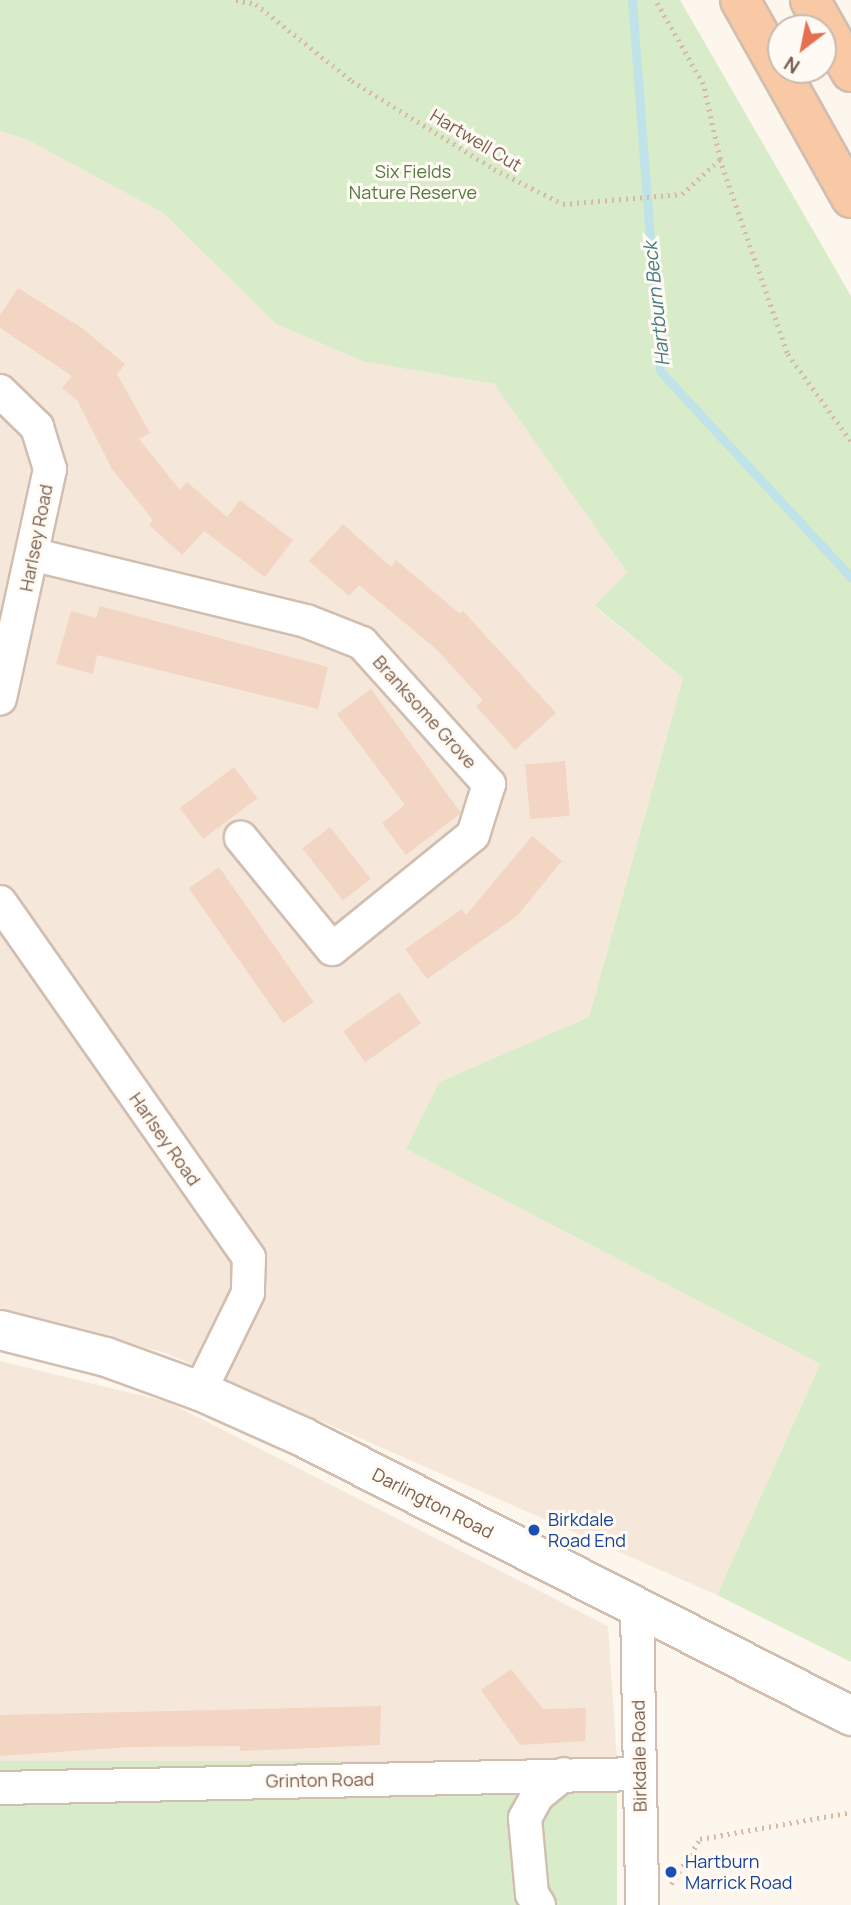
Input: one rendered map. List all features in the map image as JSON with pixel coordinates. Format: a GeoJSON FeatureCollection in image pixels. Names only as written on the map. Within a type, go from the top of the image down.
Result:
{"type":"FeatureCollection","features":[{"type":"Feature","properties":{"kind":"highway"},"geometry":{"type":"LineString","coordinates":[[740,0],[851,198]]}},
{"type":"Feature","properties":{"kind":"highway"},"geometry":{"type":"LineString","coordinates":[[810,0],[851,72]]}},
{"type":"Feature","properties":{"kind":"street","name":"Harlsey Road"},"geometry":{"type":"LineString","coordinates":[[0,391],[37,427],[50,469],[35,555],[0,699]]}},
{"type":"Feature","properties":{"kind":"street","name":"Branksome Grove"},"geometry":{"type":"LineString","coordinates":[[35,555],[306,621],[362,643],[489,784],[473,835],[332,949],[241,838]]}},
{"type":"Feature","properties":{"kind":"street","name":"Harlsey Road"},"geometry":{"type":"LineString","coordinates":[[0,902],[248,1258],[248,1293],[200,1391]]}},
{"type":"Feature","properties":{"kind":"street","name":"Darlington Road"},"geometry":{"type":"LineString","coordinates":[[0,1330],[106,1357],[200,1391],[637,1606],[851,1716]]}},
{"type":"Feature","properties":{"kind":"street","name":"Birkdale Road"},"geometry":{"type":"LineString","coordinates":[[637,1606],[639,1774],[653,1900]]}},
{"type":"Feature","properties":{"kind":"street","name":"Grinton Road"},"geometry":{"type":"LineString","coordinates":[[0,1788],[564,1773],[639,1774]]}},
{"type":"Feature","properties":{"kind":"street"},"geometry":{"type":"LineString","coordinates":[[539,1905],[532,1894],[525,1818],[538,1795],[564,1773]]}},
{"type":"Feature","properties":{"kind":"path","name":"Hartwell Cut"},"geometry":{"type":"LineString","coordinates":[[236,0],[256,4],[352,81],[494,169],[564,204],[682,194],[720,159]]}},
{"type":"Feature","properties":{"kind":"path"},"geometry":{"type":"LineString","coordinates":[[655,0],[703,84],[720,159],[788,354],[851,441]]}},
{"type":"Feature","properties":{"kind":"path"},"geometry":{"type":"LineString","coordinates":[[653,1900],[700,1839],[851,1812]]}},
{"type":"Feature","properties":{"kind":"shaded area"},"geometry":{"type":"Polygon","coordinates":[[[0,131],[26,139],[163,213],[276,324],[365,362],[494,384],[628,573],[595,607],[683,678],[589,1017],[439,1082],[406,1149],[820,1364],[717,1595],[166,1353],[0,1312],[0,131]]]}},
{"type":"Feature","properties":{"kind":"shaded area"},"geometry":{"type":"Polygon","coordinates":[[[0,1361],[168,1402],[608,1626],[617,1761],[0,1780],[0,1361]]]}},
{"type":"Feature","properties":{"kind":"green space","name":"Six Fields Nature Reserve"},"geometry":{"type":"Polygon","coordinates":[[[0,0],[680,0],[851,296],[851,1662],[717,1595],[820,1364],[406,1149],[439,1082],[589,1017],[683,678],[595,606],[627,572],[494,384],[365,362],[276,324],[163,213],[26,139],[0,131],[0,0]]]}},
{"type":"Feature","properties":{"kind":"green space"},"geometry":{"type":"Polygon","coordinates":[[[0,1761],[617,1761],[617,1905],[0,1905],[0,1761]]]}},
{"type":"Feature","properties":{"kind":"building"},"geometry":{"type":"Polygon","coordinates":[[[18,288],[82,328],[125,364],[117,374],[150,433],[139,439],[180,490],[187,482],[227,517],[240,500],[293,540],[265,577],[204,531],[182,555],[149,525],[153,520],[112,469],[77,400],[62,388],[72,376],[0,328],[0,315],[18,288]]]}},
{"type":"Feature","properties":{"kind":"building"},"geometry":{"type":"Polygon","coordinates":[[[343,524],[391,567],[396,560],[460,614],[463,611],[556,713],[515,750],[476,706],[483,700],[435,648],[359,585],[349,596],[309,561],[343,524]]]}},
{"type":"Feature","properties":{"kind":"building"},"geometry":{"type":"Polygon","coordinates":[[[100,606],[328,667],[318,709],[97,655],[93,674],[56,664],[71,611],[96,618],[100,606]]]}},
{"type":"Feature","properties":{"kind":"building"},"geometry":{"type":"Polygon","coordinates":[[[371,689],[461,813],[406,855],[382,823],[405,805],[337,714],[371,689]]]}},
{"type":"Feature","properties":{"kind":"building"},"geometry":{"type":"Polygon","coordinates":[[[565,761],[570,816],[530,819],[525,764],[565,761]]]}},
{"type":"Feature","properties":{"kind":"building"},"geometry":{"type":"Polygon","coordinates":[[[234,767],[257,798],[203,839],[180,808],[234,767]]]}},
{"type":"Feature","properties":{"kind":"building"},"geometry":{"type":"Polygon","coordinates":[[[330,827],[371,879],[343,901],[302,849],[330,827]]]}},
{"type":"Feature","properties":{"kind":"building"},"geometry":{"type":"Polygon","coordinates":[[[532,836],[562,861],[517,916],[427,979],[405,949],[462,909],[466,915],[532,836]]]}},
{"type":"Feature","properties":{"kind":"building"},"geometry":{"type":"Polygon","coordinates":[[[219,867],[314,1002],[283,1023],[189,888],[219,867]]]}},
{"type":"Feature","properties":{"kind":"building"},"geometry":{"type":"Polygon","coordinates":[[[399,992],[421,1023],[365,1062],[343,1031],[399,992]]]}},
{"type":"Feature","properties":{"kind":"building"},"geometry":{"type":"Polygon","coordinates":[[[511,1669],[543,1709],[586,1708],[585,1741],[520,1745],[481,1690],[511,1669]]]}},
{"type":"Feature","properties":{"kind":"building"},"geometry":{"type":"Polygon","coordinates":[[[381,1706],[380,1745],[240,1751],[240,1746],[129,1747],[0,1756],[0,1715],[381,1706]]]}},
{"type":"Feature","properties":{"kind":"waterway","name":"Hartburn Beck"},"geometry":{"type":"LineString","coordinates":[[632,0],[660,371],[851,577]]}},
{"type":"Feature","properties":{"kind":"place","name":"Birkdale Road End"},"geometry":{"type":"Point","coordinates":[534,1530]}},
{"type":"Feature","properties":{"kind":"place","name":"Hartburn Marrick Road"},"geometry":{"type":"Point","coordinates":[671,1872]}}]}
